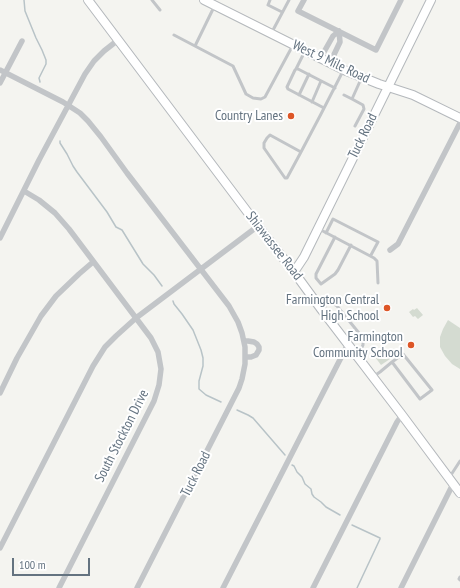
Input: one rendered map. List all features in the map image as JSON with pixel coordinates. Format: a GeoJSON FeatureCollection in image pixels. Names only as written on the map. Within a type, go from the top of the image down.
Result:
{"type":"FeatureCollection","features":[{"type":"Feature","properties":{"kind":"street","name":"Shiawassee Road"},"geometry":{"type":"LineString","coordinates":[[88,0],[460,493]]}},
{"type":"Feature","properties":{"kind":"street","name":"West 9 Mile Road"},"geometry":{"type":"LineString","coordinates":[[204,0],[305,50],[320,59],[362,77],[413,95],[460,118]]}},
{"type":"Feature","properties":{"kind":"street"},"geometry":{"type":"LineString","coordinates":[[304,0],[298,11],[376,50],[401,0]]}},
{"type":"Feature","properties":{"kind":"street","name":"Tuck Road"},"geometry":{"type":"LineString","coordinates":[[294,272],[304,257],[431,0]]}},
{"type":"Feature","properties":{"kind":"street"},"geometry":{"type":"LineString","coordinates":[[320,59],[333,36],[339,31]]}},
{"type":"Feature","properties":{"kind":"street"},"geometry":{"type":"LineString","coordinates":[[330,63],[340,42],[339,31]]}},
{"type":"Feature","properties":{"kind":"street"},"geometry":{"type":"LineString","coordinates":[[0,238],[77,87],[94,61],[118,40]]}},
{"type":"Feature","properties":{"kind":"street"},"geometry":{"type":"LineString","coordinates":[[0,83],[3,71],[22,41]]}},
{"type":"Feature","properties":{"kind":"street","name":"Tuck Road"},"geometry":{"type":"LineString","coordinates":[[3,71],[68,105],[80,113],[93,126],[234,314],[244,341],[246,357],[245,370],[237,394],[137,588]]}},
{"type":"Feature","properties":{"kind":"street"},"geometry":{"type":"LineString","coordinates":[[390,250],[398,244],[460,123]]}},
{"type":"Feature","properties":{"kind":"street","name":"South Stockton Drive"},"geometry":{"type":"LineString","coordinates":[[24,191],[39,200],[55,213],[151,338],[159,357],[161,374],[154,401],[58,588]]}},
{"type":"Feature","properties":{"kind":"street"},"geometry":{"type":"LineString","coordinates":[[0,548],[93,366],[111,340],[136,318],[258,226]]}},
{"type":"Feature","properties":{"kind":"street"},"geometry":{"type":"LineString","coordinates":[[0,393],[17,358],[41,316],[56,296],[93,262]]}},
{"type":"Feature","properties":{"kind":"street"},"geometry":{"type":"LineString","coordinates":[[244,341],[254,342],[259,347],[256,355],[246,357]]}},
{"type":"Feature","properties":{"kind":"street"},"geometry":{"type":"LineString","coordinates":[[223,588],[348,344]]}},
{"type":"Feature","properties":{"kind":"street"},"geometry":{"type":"LineString","coordinates":[[313,588],[397,422],[402,415]]}},
{"type":"Feature","properties":{"kind":"street"},"geometry":{"type":"LineString","coordinates":[[401,588],[451,481]]}},
{"type":"Feature","properties":{"kind":"lane"},"geometry":{"type":"LineString","coordinates":[[152,0],[160,10]]}},
{"type":"Feature","properties":{"kind":"lane"},"geometry":{"type":"LineString","coordinates":[[270,0],[268,5],[282,12]]}},
{"type":"Feature","properties":{"kind":"lane"},"geometry":{"type":"LineString","coordinates":[[272,34],[289,0]]}},
{"type":"Feature","properties":{"kind":"lane"},"geometry":{"type":"LineString","coordinates":[[195,46],[215,5]]}},
{"type":"Feature","properties":{"kind":"lane"},"geometry":{"type":"LineString","coordinates":[[174,35],[233,66],[246,94],[253,98],[261,99],[265,97],[293,45]]}},
{"type":"Feature","properties":{"kind":"lane"},"geometry":{"type":"LineString","coordinates":[[305,50],[287,87],[290,91],[324,108]]}},
{"type":"Feature","properties":{"kind":"lane"},"geometry":{"type":"LineString","coordinates":[[296,69],[335,88]]}},
{"type":"Feature","properties":{"kind":"lane"},"geometry":{"type":"LineString","coordinates":[[301,152],[270,136],[264,143],[264,148],[285,178],[287,178],[301,152],[324,108],[335,88],[344,70]]}},
{"type":"Feature","properties":{"kind":"lane"},"geometry":{"type":"LineString","coordinates":[[299,95],[309,74]]}},
{"type":"Feature","properties":{"kind":"lane"},"geometry":{"type":"LineString","coordinates":[[352,99],[362,77]]}},
{"type":"Feature","properties":{"kind":"lane"},"geometry":{"type":"LineString","coordinates":[[312,102],[321,81]]}},
{"type":"Feature","properties":{"kind":"lane"},"geometry":{"type":"LineString","coordinates":[[344,95],[363,105],[364,109],[355,126]]}},
{"type":"Feature","properties":{"kind":"lane"},"geometry":{"type":"LineString","coordinates":[[326,233],[333,219],[359,232],[378,242],[371,256]]}},
{"type":"Feature","properties":{"kind":"lane"},"geometry":{"type":"LineString","coordinates":[[318,229],[378,261],[378,283]]}},
{"type":"Feature","properties":{"kind":"lane"},"geometry":{"type":"LineString","coordinates":[[335,237],[316,274],[316,278],[321,284],[338,270],[350,245]]}},
{"type":"Feature","properties":{"kind":"lane"},"geometry":{"type":"LineString","coordinates":[[321,309],[329,303],[337,306],[362,338],[363,344],[358,357]]}},
{"type":"Feature","properties":{"kind":"lane"},"geometry":{"type":"LineString","coordinates":[[373,377],[392,362],[403,354],[432,390],[420,399],[392,362]]}},
{"type":"Feature","properties":{"kind":"lane"},"geometry":{"type":"LineString","coordinates":[[451,481],[460,460]]}},
{"type":"Feature","properties":{"kind":"shaded area"},"geometry":{"type":"Polygon","coordinates":[[[417,308],[423,315],[418,319],[415,316],[413,317],[409,312],[417,308]]]}},
{"type":"Feature","properties":{"kind":"shaded area"},"geometry":{"type":"Polygon","coordinates":[[[448,320],[460,328],[460,369],[452,364],[440,347],[440,337],[448,320]]]}},
{"type":"Feature","properties":{"kind":"shaded area"},"geometry":{"type":"Polygon","coordinates":[[[386,348],[393,357],[381,365],[375,357],[386,348]]]}},
{"type":"Feature","properties":{"kind":"waterway"},"geometry":{"type":"LineString","coordinates":[[24,0],[25,11],[46,60],[46,64],[39,78],[40,82]]}},
{"type":"Feature","properties":{"kind":"waterway"},"geometry":{"type":"LineString","coordinates":[[60,141],[77,172],[107,212],[116,227],[122,230],[143,264],[162,286]]}},
{"type":"Feature","properties":{"kind":"waterway"},"geometry":{"type":"LineString","coordinates":[[173,301],[193,330],[201,350],[203,366],[199,381],[199,389],[206,395],[221,402]]}},
{"type":"Feature","properties":{"kind":"waterway"},"geometry":{"type":"LineString","coordinates":[[237,410],[253,418],[285,455]]}},
{"type":"Feature","properties":{"kind":"waterway"},"geometry":{"type":"LineString","coordinates":[[292,465],[302,477],[305,484],[311,489],[314,497],[326,507],[340,515]]}},
{"type":"Feature","properties":{"kind":"waterway"},"geometry":{"type":"LineString","coordinates":[[352,525],[380,538],[357,588]]}},
{"type":"Feature","properties":{"kind":"place","name":"Country Lanes"},"geometry":{"type":"Point","coordinates":[291,116]}},
{"type":"Feature","properties":{"kind":"place","name":"Farmington Central High School"},"geometry":{"type":"Point","coordinates":[387,308]}},
{"type":"Feature","properties":{"kind":"place","name":"Farmington Community School"},"geometry":{"type":"Point","coordinates":[411,345]}}]}
